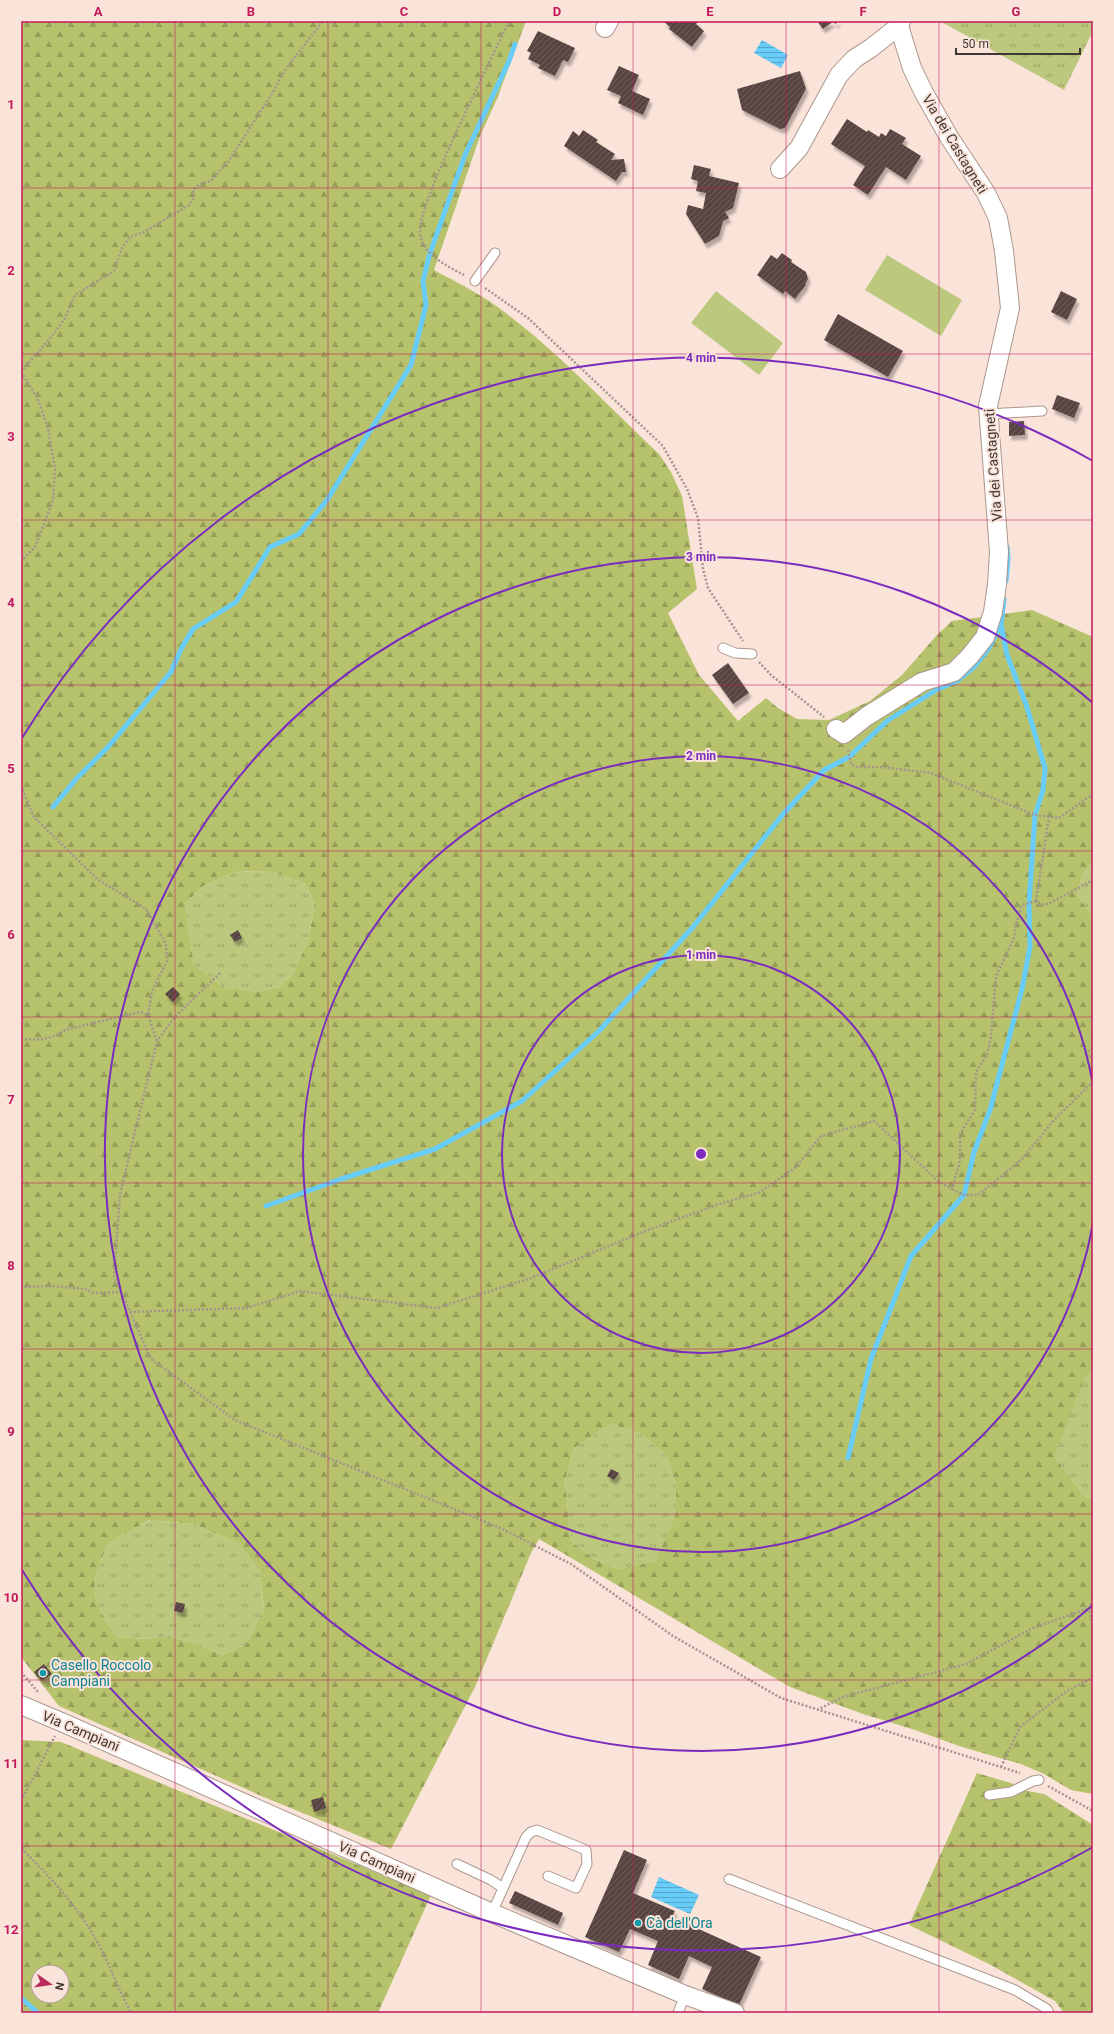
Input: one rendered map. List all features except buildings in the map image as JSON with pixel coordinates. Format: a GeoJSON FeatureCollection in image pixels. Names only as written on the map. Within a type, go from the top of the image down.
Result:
{"type":"FeatureCollection","features":[{"type":"Feature","properties":{"kind":"street","name":"Via dei Castagneti"},"geometry":{"type":"LineString","coordinates":[[780,169],[798,148],[839,75],[854,58],[871,48],[900,23],[912,68],[924,93],[949,137],[986,193],[998,218],[1004,251],[1010,308],[989,397],[988,414],[999,552],[993,612],[985,637],[970,656],[954,672],[922,682],[840,732]]}},
{"type":"Feature","properties":{"kind":"street","name":"Via Campiani"},"geometry":{"type":"LineString","coordinates":[[21,1705],[492,1913],[685,1995],[735,2013]]}},
{"type":"Feature","properties":{"kind":"lane"},"geometry":{"type":"LineString","coordinates":[[475,281],[495,253]]}},
{"type":"Feature","properties":{"kind":"lane"},"geometry":{"type":"LineString","coordinates":[[988,414],[1042,411]]}},
{"type":"Feature","properties":{"kind":"lane"},"geometry":{"type":"LineString","coordinates":[[724,648],[735,653],[752,654]]}},
{"type":"Feature","properties":{"kind":"lane"},"geometry":{"type":"LineString","coordinates":[[989,1795],[1012,1792],[1032,1781],[1039,1780]]}},
{"type":"Feature","properties":{"kind":"lane"},"geometry":{"type":"LineString","coordinates":[[492,1913],[526,1837],[531,1832],[537,1830],[586,1850],[587,1864],[576,1888],[548,1876]]}},
{"type":"Feature","properties":{"kind":"lane"},"geometry":{"type":"LineString","coordinates":[[457,1864],[491,1880],[503,1888]]}},
{"type":"Feature","properties":{"kind":"lane"},"geometry":{"type":"LineString","coordinates":[[729,1879],[1015,1990],[1047,2009],[1049,2013]]}},
{"type":"Feature","properties":{"kind":"lane"},"geometry":{"type":"LineString","coordinates":[[678,2013],[685,1995]]}},
{"type":"Feature","properties":{"kind":"path"},"geometry":{"type":"LineString","coordinates":[[21,561],[35,547],[53,500],[55,469],[48,428],[38,397],[21,372],[65,318],[75,295],[114,271],[122,248],[130,237],[144,232],[188,205],[194,198],[193,190],[200,184],[211,181],[228,162],[273,92],[285,70],[323,21]]}},
{"type":"Feature","properties":{"kind":"path"},"geometry":{"type":"LineString","coordinates":[[509,21],[455,132],[428,199],[420,232],[430,253],[435,258],[475,281],[528,318],[663,446],[688,489],[698,518],[703,569],[708,588],[752,654],[771,675],[802,698],[840,732],[852,764],[856,767],[882,767],[931,773],[1035,815],[1049,817],[1059,818],[1093,794]]}},
{"type":"Feature","properties":{"kind":"path"},"geometry":{"type":"LineString","coordinates":[[21,786],[34,817],[97,879],[146,909],[166,944],[167,961],[152,991],[148,1015],[157,1041]]}},
{"type":"Feature","properties":{"kind":"path"},"geometry":{"type":"LineString","coordinates":[[1036,901],[1049,817]]}},
{"type":"Feature","properties":{"kind":"path"},"geometry":{"type":"LineString","coordinates":[[1036,901],[1040,905],[1048,904],[1093,880]]}},
{"type":"Feature","properties":{"kind":"path"},"geometry":{"type":"LineString","coordinates":[[952,1189],[960,1161],[960,1134],[975,1110],[976,1072],[987,1055],[991,1037],[996,976],[1014,938],[1022,905],[1036,901]]}},
{"type":"Feature","properties":{"kind":"path"},"geometry":{"type":"LineString","coordinates":[[220,973],[175,1017],[157,1041],[120,1194],[114,1276],[151,1359],[235,1420],[498,1527],[571,1564],[673,1636],[781,1698],[1001,1768],[1020,1727],[1067,1691],[1092,1678],[1093,1675]]}},
{"type":"Feature","properties":{"kind":"path"},"geometry":{"type":"LineString","coordinates":[[21,1039],[36,1040],[58,1035],[64,1030],[140,1012],[148,1015]]}},
{"type":"Feature","properties":{"kind":"path"},"geometry":{"type":"LineString","coordinates":[[1093,1048],[1084,1054],[1093,1058]]}},
{"type":"Feature","properties":{"kind":"path"},"geometry":{"type":"LineString","coordinates":[[130,1312],[247,1308],[300,1291],[437,1308],[531,1278],[648,1230],[719,1204],[758,1193],[795,1168],[821,1136],[874,1121],[939,1182],[964,1195],[978,1195],[1022,1160],[1055,1119],[1093,1082]]}},
{"type":"Feature","properties":{"kind":"path"},"geometry":{"type":"LineString","coordinates":[[21,1287],[52,1286],[85,1289],[94,1293],[121,1292]]}},
{"type":"Feature","properties":{"kind":"path"},"geometry":{"type":"LineString","coordinates":[[1093,1600],[1089,1608],[1093,1628]]}},
{"type":"Feature","properties":{"kind":"path"},"geometry":{"type":"LineString","coordinates":[[817,1710],[843,1697],[966,1664],[1033,1628],[1089,1608],[1093,1608]]}},
{"type":"Feature","properties":{"kind":"path"},"geometry":{"type":"LineString","coordinates":[[21,1801],[58,1733],[66,1724]]}},
{"type":"Feature","properties":{"kind":"path"},"geometry":{"type":"LineString","coordinates":[[21,1844],[23,1850],[52,1878],[76,1907],[99,1944],[131,2013]]}},
{"type":"Feature","properties":{"kind":"green space"},"geometry":{"type":"Polygon","coordinates":[[[21,21],[526,21],[497,99],[480,136],[434,270],[489,301],[527,330],[546,346],[659,454],[671,472],[682,496],[697,589],[668,613],[699,675],[738,721],[766,698],[778,708],[797,719],[829,720],[870,701],[902,675],[937,635],[952,621],[1032,610],[1093,637],[1093,862],[1082,875],[1077,895],[1093,917],[1093,1371],[1085,1377],[1055,1457],[1085,1497],[1093,1498],[1093,1794],[1071,1790],[1044,1774],[1021,1764],[962,1747],[912,1729],[863,1714],[790,1687],[539,1539],[531,1553],[475,1687],[391,1849],[266,1798],[59,1706],[21,1657],[21,21]],[[238,871],[203,886],[185,904],[194,965],[227,989],[237,988],[254,992],[279,987],[293,974],[308,941],[315,903],[305,884],[275,872],[238,871]],[[611,1424],[574,1448],[565,1481],[571,1541],[594,1559],[619,1569],[656,1561],[676,1513],[676,1485],[666,1455],[641,1434],[611,1424]],[[150,1520],[108,1544],[105,1549],[95,1581],[95,1591],[96,1600],[100,1609],[118,1637],[146,1639],[169,1636],[196,1644],[222,1655],[246,1644],[264,1609],[260,1571],[238,1543],[192,1524],[150,1520]]]}},
{"type":"Feature","properties":{"kind":"green space"},"geometry":{"type":"Polygon","coordinates":[[[940,21],[1093,21],[1093,31],[1064,90],[940,21]]]}},
{"type":"Feature","properties":{"kind":"green space"},"geometry":{"type":"Polygon","coordinates":[[[887,255],[962,300],[941,336],[865,290],[887,255]]]}},
{"type":"Feature","properties":{"kind":"green space"},"geometry":{"type":"Polygon","coordinates":[[[716,291],[783,343],[759,375],[691,323],[716,291]]]}},
{"type":"Feature","properties":{"kind":"green space"},"geometry":{"type":"Polygon","coordinates":[[[1093,862],[1093,917],[1077,895],[1082,875],[1093,862]]]}},
{"type":"Feature","properties":{"kind":"green space"},"geometry":{"type":"Polygon","coordinates":[[[238,871],[275,872],[305,884],[315,903],[308,941],[293,974],[279,987],[254,992],[237,988],[227,989],[194,965],[185,904],[203,886],[238,871]]]}},
{"type":"Feature","properties":{"kind":"green space"},"geometry":{"type":"Polygon","coordinates":[[[1093,1371],[1093,1498],[1085,1497],[1055,1457],[1085,1376],[1093,1371]]]}},
{"type":"Feature","properties":{"kind":"green space"},"geometry":{"type":"Polygon","coordinates":[[[611,1424],[641,1434],[666,1455],[676,1485],[676,1513],[657,1561],[619,1569],[594,1559],[571,1541],[565,1481],[574,1448],[611,1424]]]}},
{"type":"Feature","properties":{"kind":"green space"},"geometry":{"type":"Polygon","coordinates":[[[151,1520],[192,1524],[238,1543],[260,1571],[264,1609],[246,1644],[222,1655],[196,1644],[169,1636],[146,1639],[118,1637],[105,1618],[96,1600],[95,1581],[98,1570],[106,1547],[111,1541],[151,1520]]]}},
{"type":"Feature","properties":{"kind":"green space"},"geometry":{"type":"Polygon","coordinates":[[[21,1740],[61,1742],[431,1895],[378,2013],[21,2013],[21,1740]]]}},
{"type":"Feature","properties":{"kind":"green space"},"geometry":{"type":"Polygon","coordinates":[[[977,1773],[1014,1784],[1017,1789],[1044,1794],[1093,1825],[1093,2013],[1064,2013],[1055,2001],[989,1964],[909,1925],[977,1773]]]}},
{"type":"Feature","properties":{"kind":"water"},"geometry":{"type":"Polygon","coordinates":[[[762,40],[788,55],[781,68],[754,53],[762,40]]]}},
{"type":"Feature","properties":{"kind":"water"},"geometry":{"type":"Polygon","coordinates":[[[659,1877],[699,1895],[690,1914],[651,1897],[659,1877]]]}},
{"type":"Feature","properties":{"kind":"waterway"},"geometry":{"type":"LineString","coordinates":[[53,807],[77,778],[108,747],[171,672],[181,649],[193,629],[236,602],[270,547],[299,534],[327,500],[411,365],[426,305],[423,281],[430,253],[465,155],[509,61],[515,44]]}},
{"type":"Feature","properties":{"kind":"waterway"},"geometry":{"type":"LineString","coordinates":[[1006,581],[1008,559],[1007,547]]}},
{"type":"Feature","properties":{"kind":"waterway"},"geometry":{"type":"LineString","coordinates":[[848,1458],[871,1359],[911,1256],[964,1195],[974,1152],[990,1110],[1022,989],[1030,947],[1029,903],[1035,815],[1043,790],[1045,768],[1026,704],[1007,655],[1001,624],[1004,599]]}},
{"type":"Feature","properties":{"kind":"waterway"},"geometry":{"type":"LineString","coordinates":[[266,1206],[341,1179],[435,1149],[522,1101],[599,1031],[693,927],[784,813],[824,770],[849,757],[887,721],[936,690],[957,681],[975,666],[989,648],[1001,624]]}},
{"type":"Feature","properties":{"kind":"waterway"},"geometry":{"type":"LineString","coordinates":[[21,1998],[38,2013]]}},
{"type":"Feature","properties":{"kind":"place","name":"Casello Roccolo Campiani"},"geometry":{"type":"Point","coordinates":[43,1673]}},
{"type":"Feature","properties":{"kind":"place","name":"Cà dell'Ora"},"geometry":{"type":"Point","coordinates":[638,1923]}}]}
